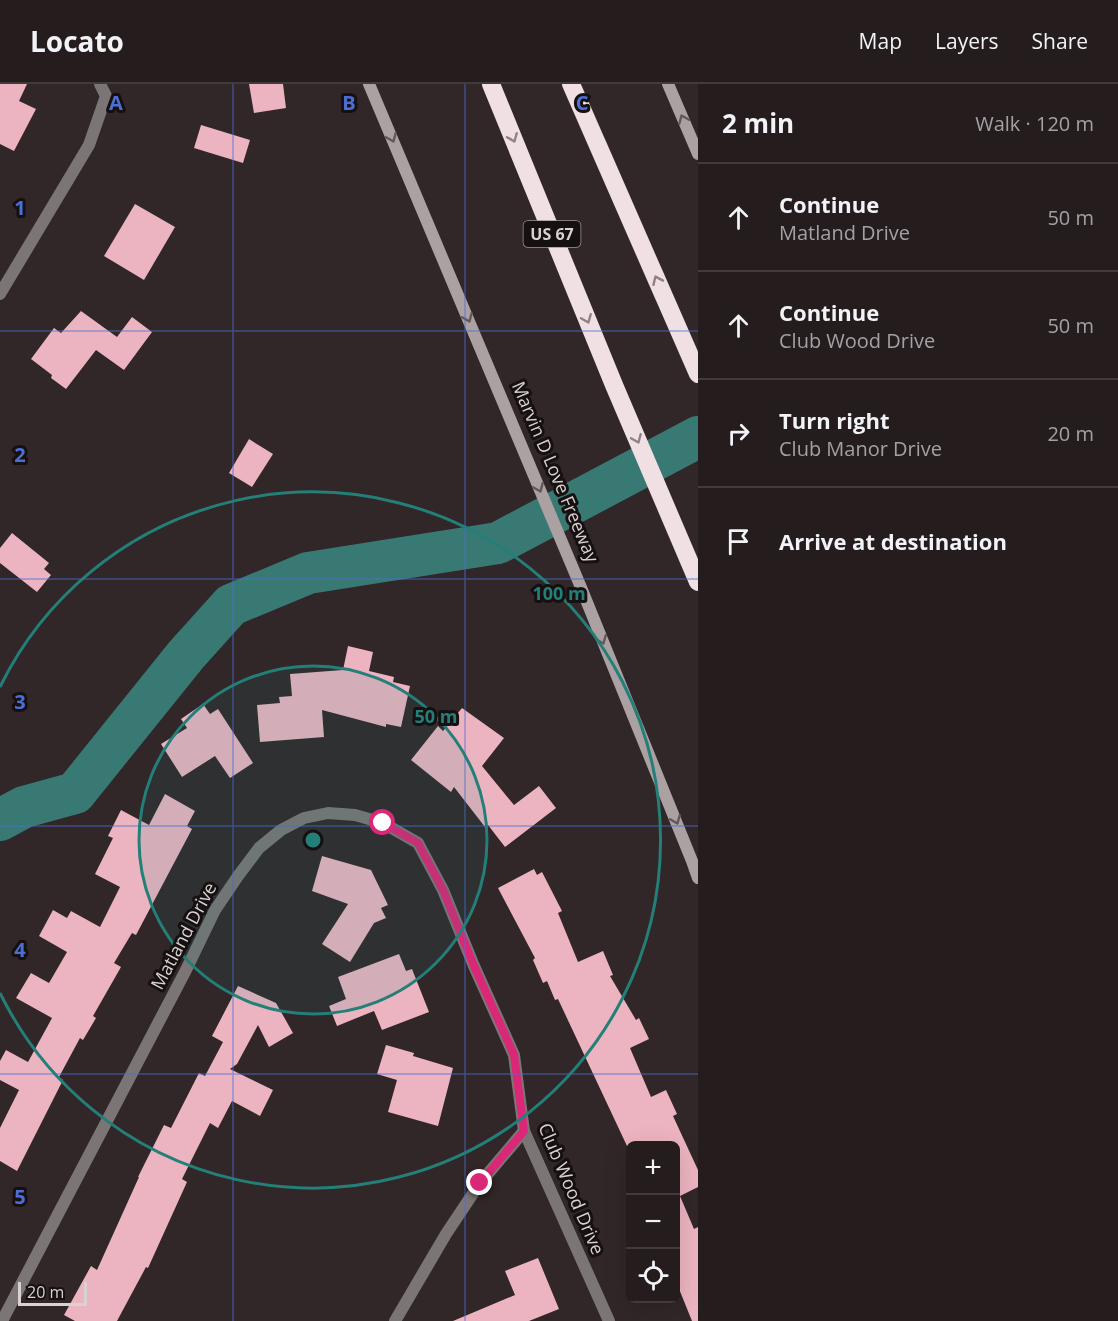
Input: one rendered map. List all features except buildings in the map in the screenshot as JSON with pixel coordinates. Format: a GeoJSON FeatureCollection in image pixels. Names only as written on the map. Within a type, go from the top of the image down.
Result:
{"type":"FeatureCollection","features":[{"type":"Feature","properties":{"kind":"highway","name":"US 67"},"geometry":{"type":"LineString","coordinates":[[490,84],[698,582]]}},
{"type":"Feature","properties":{"kind":"highway"},"geometry":{"type":"LineString","coordinates":[[571,84],[698,374]]}},
{"type":"Feature","properties":{"kind":"main road","name":"Marvin D Love Freeway"},"geometry":{"type":"LineString","coordinates":[[369,84],[580,585],[698,878]]}},
{"type":"Feature","properties":{"kind":"main road"},"geometry":{"type":"LineString","coordinates":[[668,84],[698,154]]}},
{"type":"Feature","properties":{"kind":"street"},"geometry":{"type":"LineString","coordinates":[[0,294],[89,146],[106,96],[100,84]]}},
{"type":"Feature","properties":{"kind":"street","name":"Matland Drive"},"geometry":{"type":"LineString","coordinates":[[2,1321],[186,970],[215,910],[237,876],[260,848],[281,830],[304,818],[328,813],[355,815],[383,823],[418,843],[443,890],[474,966]]}},
{"type":"Feature","properties":{"kind":"street","name":"Club Wood Drive"},"geometry":{"type":"LineString","coordinates":[[474,966],[514,1055],[524,1131],[609,1321]]}},
{"type":"Feature","properties":{"kind":"street"},"geometry":{"type":"LineString","coordinates":[[395,1321],[446,1234],[480,1183],[524,1131]]}},
{"type":"Feature","properties":{"kind":"waterway"},"geometry":{"type":"LineString","coordinates":[[0,820],[24,807],[75,793],[186,655],[231,605],[308,573],[498,543],[698,437]]}},
{"type":"Feature","properties":{"kind":"route"},"geometry":{"type":"LineString","coordinates":[[383,823],[418,843],[443,890],[514,1055],[524,1131],[480,1183]]}}]}
